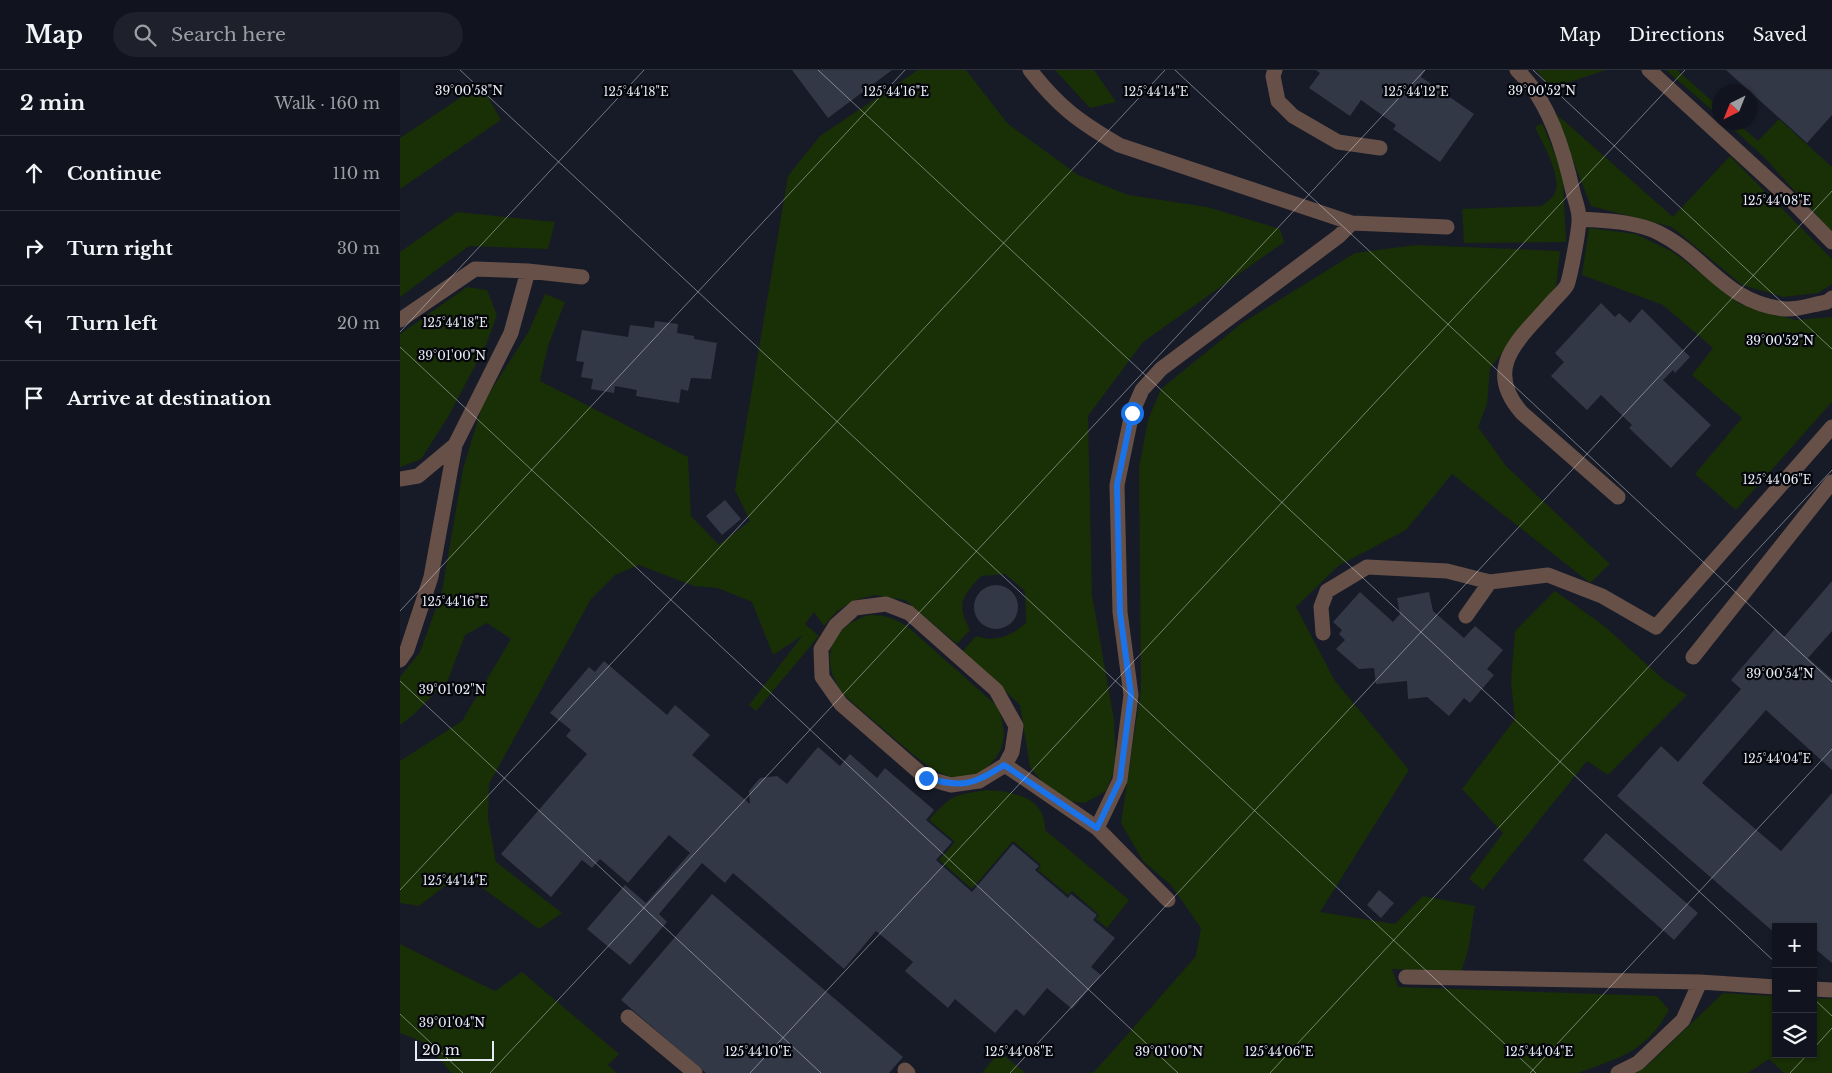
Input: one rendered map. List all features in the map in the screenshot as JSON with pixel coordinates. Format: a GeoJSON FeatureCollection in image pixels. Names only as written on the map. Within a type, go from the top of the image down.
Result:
{"type":"FeatureCollection","features":[{"type":"Feature","properties":{"kind":"street"},"geometry":{"type":"LineString","coordinates":[[1030,70],[1061,107],[1085,126],[1118,145],[1352,223],[1447,226]]}},
{"type":"Feature","properties":{"kind":"street"},"geometry":{"type":"LineString","coordinates":[[1275,70],[1274,76],[1278,101],[1293,116],[1338,142],[1380,148]]}},
{"type":"Feature","properties":{"kind":"street"},"geometry":{"type":"LineString","coordinates":[[1517,70],[1526,78],[1550,118],[1568,170],[1580,219],[1566,285],[1508,354],[1504,371],[1505,388],[1513,403],[1522,413],[1618,497]]}},
{"type":"Feature","properties":{"kind":"street"},"geometry":{"type":"LineString","coordinates":[[1649,70],[1792,201],[1832,242]]}},
{"type":"Feature","properties":{"kind":"street"},"geometry":{"type":"LineString","coordinates":[[1580,219],[1627,223],[1659,232],[1696,258],[1720,282],[1749,301],[1787,309],[1827,302],[1832,298]]}},
{"type":"Feature","properties":{"kind":"street"},"geometry":{"type":"LineString","coordinates":[[1097,828],[1120,780],[1131,695],[1120,612],[1117,485],[1132,413],[1142,390],[1160,370],[1338,236],[1352,223]]}},
{"type":"Feature","properties":{"kind":"street"},"geometry":{"type":"LineString","coordinates":[[400,320],[476,269],[528,271],[582,277]]}},
{"type":"Feature","properties":{"kind":"street"},"geometry":{"type":"LineString","coordinates":[[400,660],[407,650],[431,577],[454,445],[511,333],[528,271]]}},
{"type":"Feature","properties":{"kind":"street"},"geometry":{"type":"LineString","coordinates":[[1323,634],[1321,607],[1327,591],[1367,567],[1400,577],[1447,571],[1490,582],[1548,576],[1602,596],[1656,627],[1832,427]]}},
{"type":"Feature","properties":{"kind":"street"},"geometry":{"type":"LineString","coordinates":[[400,479],[418,476],[454,445]]}},
{"type":"Feature","properties":{"kind":"street"},"geometry":{"type":"LineString","coordinates":[[1693,657],[1832,482]]}},
{"type":"Feature","properties":{"kind":"street"},"geometry":{"type":"LineString","coordinates":[[1466,616],[1490,582]]}},
{"type":"Feature","properties":{"kind":"street"},"geometry":{"type":"LineString","coordinates":[[886,604],[909,613],[996,690],[1016,726],[1012,752],[1004,765],[979,781],[951,784],[926,778],[841,704],[822,677],[821,649],[836,625],[855,608],[886,604]]}},
{"type":"Feature","properties":{"kind":"street"},"geometry":{"type":"LineString","coordinates":[[1004,765],[1097,828],[1168,900]]}},
{"type":"Feature","properties":{"kind":"street"},"geometry":{"type":"LineString","coordinates":[[1406,977],[1700,982],[1772,987]]}},
{"type":"Feature","properties":{"kind":"street"},"geometry":{"type":"LineString","coordinates":[[1618,1073],[1638,1063],[1683,1020],[1700,982]]}},
{"type":"Feature","properties":{"kind":"street"},"geometry":{"type":"LineString","coordinates":[[1817,989],[1832,990]]}},
{"type":"Feature","properties":{"kind":"street"},"geometry":{"type":"LineString","coordinates":[[628,1017],[695,1073]]}},
{"type":"Feature","properties":{"kind":"green space"},"geometry":{"type":"Polygon","coordinates":[[[918,70],[966,70],[1008,124],[1078,175],[1128,195],[1207,207],[1280,229],[1284,242],[1143,342],[1088,416],[1092,595],[1114,720],[1116,766],[1106,791],[1085,803],[1066,801],[1048,789],[1030,767],[1020,705],[963,651],[976,636],[990,639],[1003,637],[1015,632],[1026,623],[1025,591],[1005,574],[981,576],[969,589],[965,595],[962,607],[970,630],[957,644],[905,600],[875,595],[855,600],[837,611],[824,626],[814,612],[805,624],[819,636],[756,711],[749,705],[803,635],[773,655],[752,602],[718,588],[694,586],[639,565],[615,575],[591,599],[489,784],[488,819],[496,862],[562,913],[539,929],[462,873],[419,906],[400,903],[400,761],[462,721],[511,639],[487,623],[465,635],[448,680],[412,716],[400,725],[400,677],[420,652],[442,591],[463,469],[483,403],[529,331],[545,294],[565,302],[548,346],[540,381],[688,457],[691,516],[719,545],[750,521],[735,490],[788,176],[820,136],[918,70]]]}},
{"type":"Feature","properties":{"kind":"green space"},"geometry":{"type":"Polygon","coordinates":[[[1055,70],[1094,70],[1116,102],[1090,108],[1055,70]]]}},
{"type":"Feature","properties":{"kind":"green space"},"geometry":{"type":"Polygon","coordinates":[[[1536,70],[1606,70],[1551,88],[1536,70]]]}},
{"type":"Feature","properties":{"kind":"green space"},"geometry":{"type":"Polygon","coordinates":[[[1666,70],[1677,70],[1712,101],[1712,110],[1666,70]]]}},
{"type":"Feature","properties":{"kind":"green space"},"geometry":{"type":"Polygon","coordinates":[[[481,84],[501,120],[400,189],[400,138],[481,84]]]}},
{"type":"Feature","properties":{"kind":"green space"},"geometry":{"type":"Polygon","coordinates":[[[1554,112],[1673,217],[1730,156],[1832,259],[1832,284],[1818,293],[1783,297],[1742,285],[1672,227],[1591,206],[1554,112]]]}},
{"type":"Feature","properties":{"kind":"green space"},"geometry":{"type":"Polygon","coordinates":[[[1779,119],[1832,167],[1832,232],[1764,157],[1735,130],[1745,130],[1758,141],[1779,119]]]}},
{"type":"Feature","properties":{"kind":"green space"},"geometry":{"type":"Polygon","coordinates":[[[1542,123],[1563,179],[1566,242],[1464,243],[1462,209],[1542,206],[1554,195],[1556,180],[1554,170],[1535,127],[1542,123]]]}},
{"type":"Feature","properties":{"kind":"green space"},"geometry":{"type":"Polygon","coordinates":[[[457,212],[555,222],[548,249],[469,246],[400,297],[400,252],[457,212]]]}},
{"type":"Feature","properties":{"kind":"green space"},"geometry":{"type":"Polygon","coordinates":[[[1589,228],[1636,234],[1673,252],[1740,304],[1795,320],[1832,317],[1832,402],[1736,510],[1695,474],[1742,418],[1692,375],[1713,348],[1663,305],[1582,275],[1589,228]]]}},
{"type":"Feature","properties":{"kind":"green space"},"geometry":{"type":"Polygon","coordinates":[[[1416,245],[1560,251],[1556,287],[1490,368],[1487,404],[1478,427],[1506,466],[1610,564],[1590,583],[1452,474],[1406,530],[1338,566],[1296,607],[1335,681],[1409,770],[1320,912],[1395,924],[1423,896],[1475,906],[1468,951],[1461,972],[1392,969],[1398,987],[1657,996],[1669,1010],[1651,1035],[1631,1051],[1578,1073],[1087,1073],[1094,1072],[1196,956],[1201,928],[1171,885],[1143,861],[1121,823],[1141,689],[1139,468],[1148,420],[1161,389],[1242,323],[1355,253],[1416,245]]]}},
{"type":"Feature","properties":{"kind":"green space"},"geometry":{"type":"Polygon","coordinates":[[[467,287],[487,290],[497,315],[486,345],[448,417],[421,459],[400,467],[400,334],[467,287]]]}},
{"type":"Feature","properties":{"kind":"green space"},"geometry":{"type":"Polygon","coordinates":[[[1555,591],[1603,625],[1664,680],[1687,695],[1608,775],[1587,761],[1483,890],[1469,879],[1503,833],[1462,789],[1515,719],[1511,682],[1515,631],[1555,591]]]}},
{"type":"Feature","properties":{"kind":"green space"},"geometry":{"type":"Polygon","coordinates":[[[869,615],[889,618],[907,626],[997,706],[1004,734],[1002,747],[994,760],[981,771],[969,777],[956,778],[932,768],[908,751],[845,696],[837,684],[832,671],[831,648],[836,637],[844,628],[869,615]]]}},
{"type":"Feature","properties":{"kind":"green space"},"geometry":{"type":"Polygon","coordinates":[[[986,790],[1016,794],[1034,803],[1044,819],[1045,830],[1129,900],[1107,928],[1096,919],[1099,915],[1072,891],[1068,895],[1038,870],[1041,865],[1013,841],[972,889],[939,860],[955,842],[929,820],[948,801],[960,795],[986,790]]]}},
{"type":"Feature","properties":{"kind":"green space"},"geometry":{"type":"Polygon","coordinates":[[[400,944],[495,991],[522,972],[619,1054],[608,1065],[617,1073],[451,1073],[428,1044],[400,1033],[400,944]]]}},
{"type":"Feature","properties":{"kind":"green space"},"geometry":{"type":"Polygon","coordinates":[[[1723,993],[1772,996],[1772,1058],[1817,1058],[1817,998],[1832,999],[1832,1073],[1784,1073],[1769,1059],[1748,1073],[1635,1073],[1648,1065],[1723,993]]]}},
{"type":"Feature","properties":{"kind":"green space"},"geometry":{"type":"Polygon","coordinates":[[[999,1052],[1026,1073],[982,1073],[999,1052]]]}},
{"type":"Feature","properties":{"kind":"building"},"geometry":{"type":"Polygon","coordinates":[[[792,70],[892,70],[828,118],[792,70]]]}},
{"type":"Feature","properties":{"kind":"building"},"geometry":{"type":"Polygon","coordinates":[[[1316,70],[1425,70],[1421,77],[1474,114],[1440,162],[1393,129],[1396,125],[1361,100],[1350,116],[1309,88],[1320,73],[1316,70]]]}},
{"type":"Feature","properties":{"kind":"building"},"geometry":{"type":"Polygon","coordinates":[[[1726,70],[1832,70],[1832,115],[1807,143],[1757,98],[1757,85],[1743,85],[1726,70]]]}},
{"type":"Feature","properties":{"kind":"building"},"geometry":{"type":"Polygon","coordinates":[[[1601,303],[1615,317],[1619,313],[1630,323],[1642,309],[1690,357],[1675,373],[1673,370],[1663,380],[1711,425],[1671,468],[1629,428],[1632,425],[1601,395],[1587,410],[1551,376],[1564,362],[1555,353],[1601,303]]]}},
{"type":"Feature","properties":{"kind":"building"},"geometry":{"type":"Polygon","coordinates":[[[655,321],[678,324],[677,333],[694,336],[694,339],[717,343],[711,379],[691,378],[688,391],[681,389],[679,403],[636,396],[637,390],[615,386],[614,393],[591,389],[593,379],[581,377],[584,362],[576,361],[582,330],[628,337],[630,325],[654,328],[655,321]]]}},
{"type":"Feature","properties":{"kind":"building"},"geometry":{"type":"Polygon","coordinates":[[[725,500],[741,519],[722,535],[706,516],[725,500]]]}},
{"type":"Feature","properties":{"kind":"building"},"geometry":{"type":"Polygon","coordinates":[[[1832,581],[1832,631],[1808,658],[1832,679],[1832,770],[1766,710],[1702,783],[1781,851],[1832,793],[1832,963],[1817,950],[1817,923],[1772,923],[1772,931],[1617,796],[1661,746],[1678,762],[1741,689],[1731,680],[1775,629],[1784,637],[1832,581]]]}},
{"type":"Feature","properties":{"kind":"building"},"geometry":{"type":"Polygon","coordinates":[[[1000,585],[1012,591],[1017,598],[1017,616],[1012,623],[1005,628],[992,629],[984,626],[977,619],[974,603],[977,595],[984,588],[1000,585]]]}},
{"type":"Feature","properties":{"kind":"building"},"geometry":{"type":"Polygon","coordinates":[[[1360,592],[1393,622],[1400,614],[1397,598],[1429,592],[1433,611],[1464,638],[1475,626],[1503,650],[1487,669],[1494,675],[1470,703],[1464,698],[1449,716],[1427,697],[1408,699],[1407,681],[1376,684],[1374,668],[1359,669],[1336,649],[1345,640],[1339,634],[1342,630],[1333,622],[1360,592]]]}},
{"type":"Feature","properties":{"kind":"building"},"geometry":{"type":"Polygon","coordinates":[[[604,661],[667,715],[675,705],[710,735],[692,755],[750,804],[749,791],[760,778],[777,776],[787,784],[818,747],[840,766],[850,754],[877,778],[885,768],[934,810],[926,820],[952,842],[936,860],[972,892],[1013,844],[1039,866],[1035,870],[1068,898],[1071,894],[1097,915],[1093,920],[1115,938],[1091,967],[1101,975],[1072,1009],[1047,988],[1024,1016],[1016,1009],[995,1033],[955,999],[948,1008],[905,971],[913,962],[876,931],[844,969],[733,873],[725,883],[702,863],[659,914],[667,922],[630,965],[587,929],[625,885],[646,903],[690,853],[669,835],[628,883],[600,859],[592,868],[582,860],[551,897],[501,854],[587,754],[566,736],[571,730],[550,713],[589,667],[595,672],[604,661]]]}},
{"type":"Feature","properties":{"kind":"building"},"geometry":{"type":"Polygon","coordinates":[[[1606,833],[1698,913],[1674,940],[1583,860],[1606,833]]]}},
{"type":"Feature","properties":{"kind":"building"},"geometry":{"type":"Polygon","coordinates":[[[1379,890],[1394,903],[1381,918],[1367,905],[1379,890]]]}},
{"type":"Feature","properties":{"kind":"building"},"geometry":{"type":"Polygon","coordinates":[[[712,894],[903,1057],[889,1073],[706,1073],[621,1000],[712,894]]]}},
{"type":"Feature","properties":{"kind":"route"},"geometry":{"type":"LineString","coordinates":[[926,778],[951,784],[979,781],[1004,765],[1097,828],[1120,780],[1131,695],[1120,612],[1117,485],[1132,413]]}}]}
